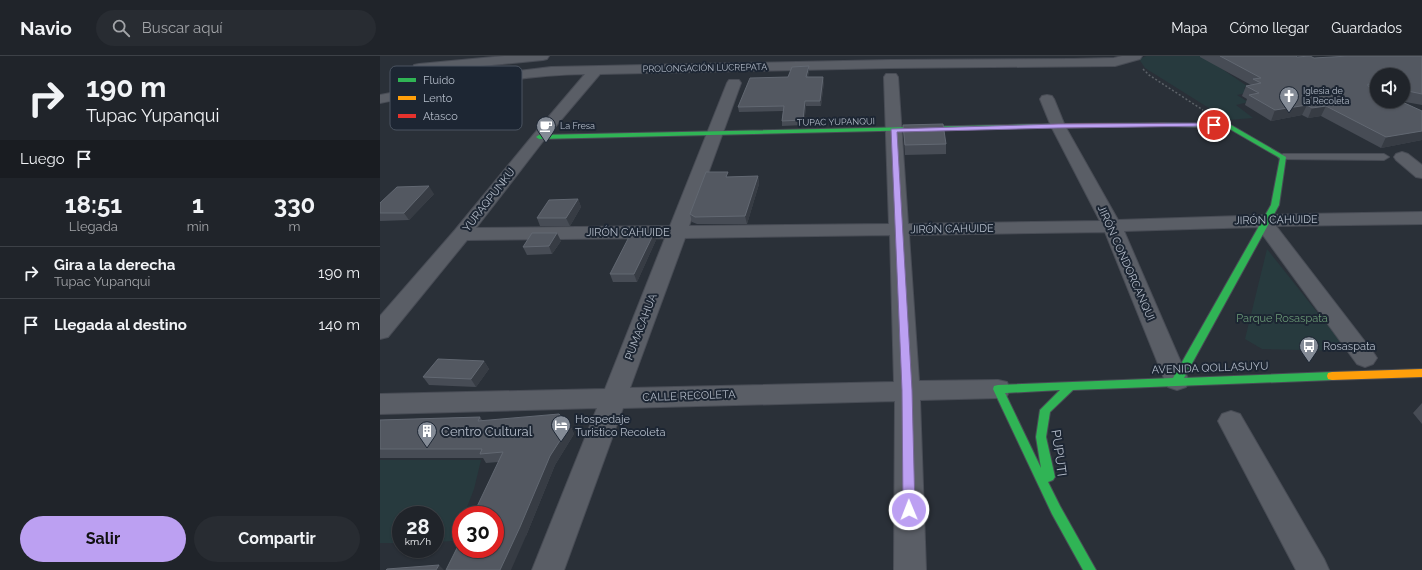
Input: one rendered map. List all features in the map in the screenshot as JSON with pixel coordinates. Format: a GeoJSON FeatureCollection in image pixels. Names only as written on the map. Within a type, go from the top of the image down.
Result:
{"type":"FeatureCollection","features":[{"type":"Feature","properties":{"kind":"street"},"geometry":{"type":"LineString","coordinates":[[440,66],[543,56]]}},
{"type":"Feature","properties":{"kind":"street","name":"PROLONGACIÓN LUCREPATA"},"geometry":{"type":"LineString","coordinates":[[522,74],[595,65],[1115,62],[1133,57]]}},
{"type":"Feature","properties":{"kind":"street","name":"YURAQPUNKU"},"geometry":{"type":"LineString","coordinates":[[380,331],[462,234],[595,65]]}},
{"type":"Feature","properties":{"kind":"street"},"geometry":{"type":"LineString","coordinates":[[891,77],[907,390],[910,570]]}},
{"type":"Feature","properties":{"kind":"street","name":"PUMACAHUA"},"geometry":{"type":"LineString","coordinates":[[548,570],[734,83]]}},
{"type":"Feature","properties":{"kind":"street","name":"PROLONGACIÓN LUCREPATA"},"geometry":{"type":"LineString","coordinates":[[380,99],[390,97]]}},
{"type":"Feature","properties":{"kind":"street","name":"JIRÓN CONDORCANQUI"},"geometry":{"type":"LineString","coordinates":[[1047,99],[1058,126],[1112,226],[1177,381]]}},
{"type":"Feature","properties":{"kind":"street","name":"TUPAC YUPANQUI"},"geometry":{"type":"LineString","coordinates":[[539,137],[894,131],[1058,126],[1228,126]]}},
{"type":"Feature","properties":{"kind":"street"},"geometry":{"type":"LineString","coordinates":[[1177,381],[1275,205],[1283,157],[1228,126]]}},
{"type":"Feature","properties":{"kind":"street"},"geometry":{"type":"LineString","coordinates":[[1422,157],[1402,157],[1422,173]]}},
{"type":"Feature","properties":{"kind":"street","name":"JIRÓN CAHUIDE"},"geometry":{"type":"LineString","coordinates":[[462,234],[899,230],[1421,219]]}},
{"type":"Feature","properties":{"kind":"street"},"geometry":{"type":"LineString","coordinates":[[1266,222],[1365,358]]}},
{"type":"Feature","properties":{"kind":"street","name":"AVENIDA QOLLASUYU"},"geometry":{"type":"LineString","coordinates":[[998,389],[1177,381],[1422,373]]}},
{"type":"Feature","properties":{"kind":"street","name":"PUPUTI"},"geometry":{"type":"LineString","coordinates":[[1056,510],[1042,437],[1042,422],[1045,410],[1071,386]]}},
{"type":"Feature","properties":{"kind":"street","name":"CALLE RECOLETA"},"geometry":{"type":"LineString","coordinates":[[380,404],[907,390],[998,389]]}},
{"type":"Feature","properties":{"kind":"street","name":"PUPUTI"},"geometry":{"type":"LineString","coordinates":[[998,389],[1056,510],[1090,570]]}},
{"type":"Feature","properties":{"kind":"street"},"geometry":{"type":"LineString","coordinates":[[1230,421],[1313,570]]}},
{"type":"Feature","properties":{"kind":"lane"},"geometry":{"type":"LineString","coordinates":[[1283,157],[1384,157]]}},
{"type":"Feature","properties":{"kind":"path"},"geometry":{"type":"LineString","coordinates":[[1133,57],[1149,75],[1228,126]]}},
{"type":"Feature","properties":{"kind":"green space"},"geometry":{"type":"Polygon","coordinates":[[[1146,56],[1203,56],[1247,86],[1244,88],[1251,92],[1237,95],[1248,102],[1236,105],[1253,118],[1228,120],[1145,68],[1139,59],[1146,56]]]}},
{"type":"Feature","properties":{"kind":"green space","name":"Parque Rosaspata"},"geometry":{"type":"Polygon","coordinates":[[[1267,249],[1348,351],[1262,349],[1245,339],[1267,249]]]}},
{"type":"Feature","properties":{"kind":"green space"},"geometry":{"type":"Polygon","coordinates":[[[380,460],[481,460],[474,489],[467,506],[452,506],[452,541],[444,542],[444,506],[392,506],[392,543],[380,543],[380,460]]]}},
{"type":"Feature","properties":{"kind":"building"},"geometry":{"type":"Polygon","coordinates":[[[1220,56],[1310,56],[1314,58],[1349,56],[1422,56],[1422,94],[1410,91],[1410,68],[1370,68],[1370,84],[1368,84],[1368,86],[1370,87],[1370,108],[1410,108],[1410,106],[1422,111],[1422,131],[1386,137],[1326,106],[1312,108],[1307,105],[1275,110],[1249,95],[1259,93],[1246,86],[1261,83],[1253,79],[1261,78],[1220,56]]]}},
{"type":"Feature","properties":{"kind":"building"},"geometry":{"type":"Polygon","coordinates":[[[809,66],[806,77],[823,77],[820,101],[805,101],[803,120],[782,121],[784,106],[738,107],[750,78],[788,77],[792,67],[809,66]]]}},
{"type":"Feature","properties":{"kind":"building"},"geometry":{"type":"Polygon","coordinates":[[[943,124],[946,144],[905,145],[903,125],[943,124]]]}},
{"type":"Feature","properties":{"kind":"building"},"geometry":{"type":"Polygon","coordinates":[[[706,172],[728,172],[726,177],[758,176],[745,216],[695,217],[690,214],[706,172]]]}},
{"type":"Feature","properties":{"kind":"building"},"geometry":{"type":"Polygon","coordinates":[[[429,186],[404,213],[380,213],[380,203],[397,187],[429,186]]]}},
{"type":"Feature","properties":{"kind":"building"},"geometry":{"type":"Polygon","coordinates":[[[578,199],[566,218],[537,218],[549,200],[578,199]]]}},
{"type":"Feature","properties":{"kind":"building"},"geometry":{"type":"Polygon","coordinates":[[[532,233],[557,233],[549,246],[523,247],[532,233]]]}},
{"type":"Feature","properties":{"kind":"building"},"geometry":{"type":"Polygon","coordinates":[[[631,233],[654,233],[634,274],[610,274],[631,233]]]}},
{"type":"Feature","properties":{"kind":"building"},"geometry":{"type":"Polygon","coordinates":[[[438,359],[484,361],[471,379],[423,377],[438,359]]]}},
{"type":"Feature","properties":{"kind":"building"},"geometry":{"type":"Polygon","coordinates":[[[559,414],[570,425],[550,456],[500,570],[446,570],[452,558],[504,558],[504,506],[477,506],[503,452],[480,454],[482,449],[380,449],[380,420],[480,417],[478,421],[559,414]]]}},
{"type":"Feature","properties":{"kind":"building"},"geometry":{"type":"Polygon","coordinates":[[[439,565],[436,570],[386,570],[387,569],[439,565]]]}},
{"type":"Feature","properties":{"kind":"traffic: fast"},"geometry":{"type":"LineString","coordinates":[[1164,125],[1229,126],[1283,157],[1275,205],[1177,381]]}},
{"type":"Feature","properties":{"kind":"traffic: fast"},"geometry":{"type":"LineString","coordinates":[[539,137],[1052,126]]}},
{"type":"Feature","properties":{"kind":"traffic: fast"},"geometry":{"type":"LineString","coordinates":[[1090,570],[1056,510],[998,389],[1332,376]]}},
{"type":"Feature","properties":{"kind":"traffic: fast"},"geometry":{"type":"LineString","coordinates":[[1049,477],[1041,437],[1045,410],[1071,386]]}},
{"type":"Feature","properties":{"kind":"traffic: slow"},"geometry":{"type":"LineString","coordinates":[[1332,376],[1422,373]]}},
{"type":"Feature","properties":{"kind":"traffic: jam"},"geometry":{"type":"LineString","coordinates":[[1052,126],[1164,125]]}},
{"type":"Feature","properties":{"kind":"place","name":"Iglesia de la Recoleta"},"geometry":{"type":"Point","coordinates":[1289,113]}},
{"type":"Feature","properties":{"kind":"place","name":"La Fresa"},"geometry":{"type":"Point","coordinates":[546,143]}},
{"type":"Feature","properties":{"kind":"place","name":"Rosaspata"},"geometry":{"type":"Point","coordinates":[1309,363]}},
{"type":"Feature","properties":{"kind":"place","name":"Hospedaje Turistico Recoleta"},"geometry":{"type":"Point","coordinates":[561,442]}},
{"type":"Feature","properties":{"kind":"place","name":"Centro Cultural"},"geometry":{"type":"Point","coordinates":[427,448]}},
{"type":"Feature","properties":{"kind":"route"},"geometry":{"type":"LineString","coordinates":[[909,510],[907,390],[894,131],[1058,126],[1214,125]]}}]}
